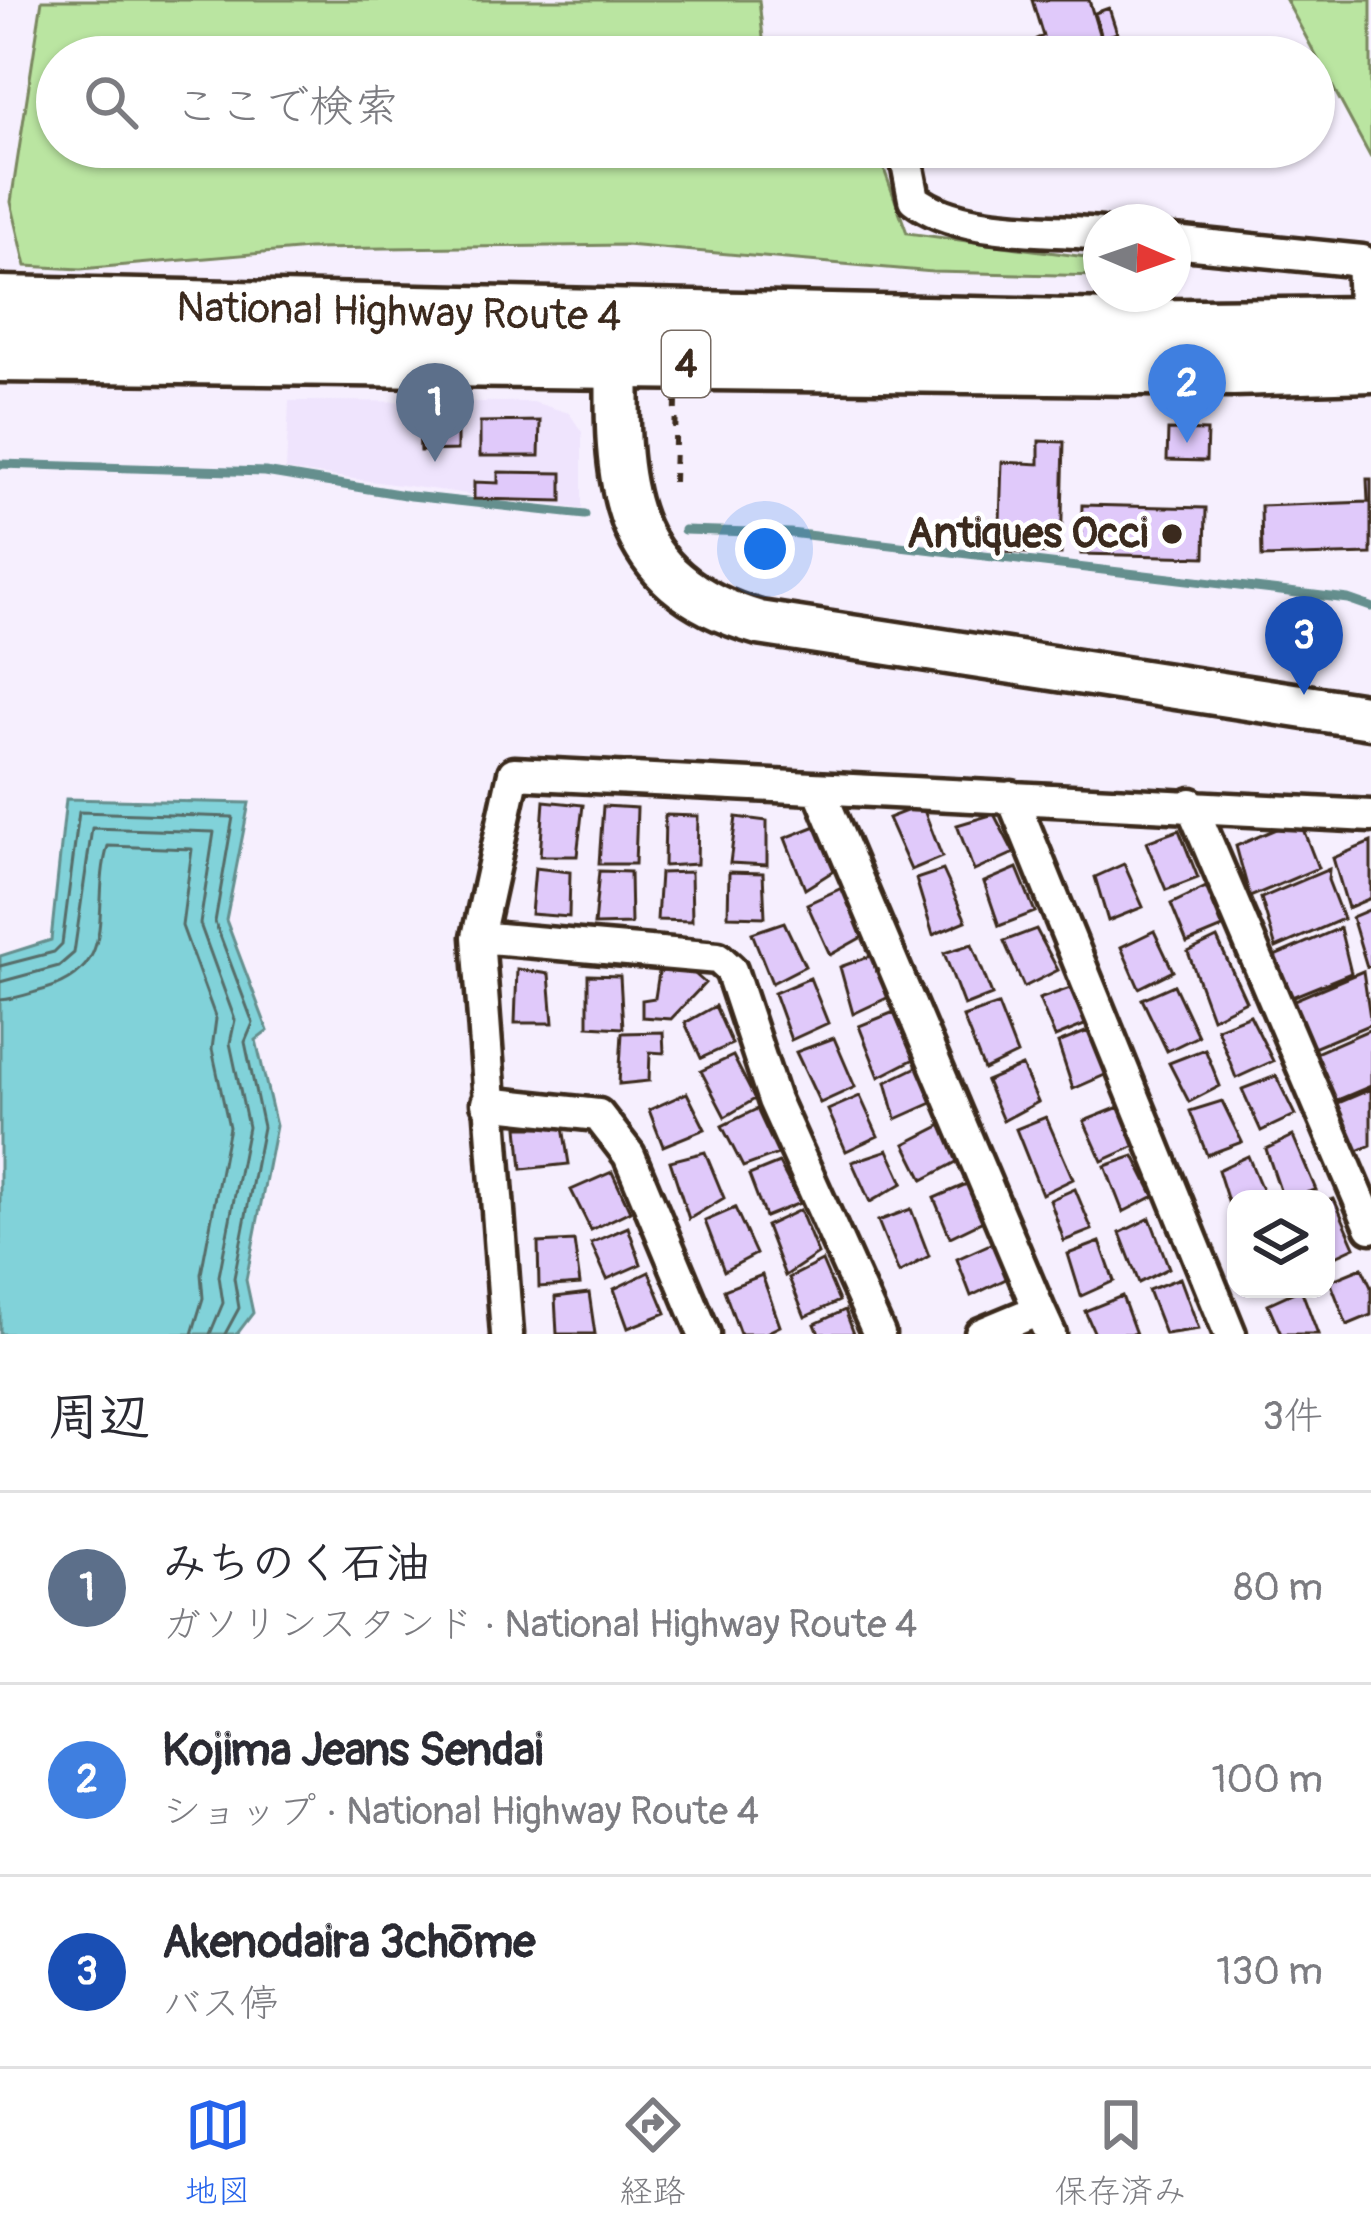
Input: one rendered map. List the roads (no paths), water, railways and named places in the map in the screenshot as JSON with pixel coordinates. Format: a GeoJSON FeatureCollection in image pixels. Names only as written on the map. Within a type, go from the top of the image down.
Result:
{"type":"FeatureCollection","features":[{"type":"Feature","properties":{"kind":"highway","name":"National Highway Route 4"},"geometry":{"type":"LineString","coordinates":[[0,304],[618,341],[1233,368],[1369,338]]}},
{"type":"Feature","properties":{"kind":"highway","name":"National Highway Route 4"},"geometry":{"type":"LineString","coordinates":[[0,354],[618,341]]}},
{"type":"Feature","properties":{"kind":"street"},"geometry":{"type":"LineString","coordinates":[[908,168],[914,200],[928,210],[959,220],[1083,232]]}},
{"type":"Feature","properties":{"kind":"street"},"geometry":{"type":"LineString","coordinates":[[1191,244],[1361,261],[1369,338]]}},
{"type":"Feature","properties":{"kind":"street"},"geometry":{"type":"LineString","coordinates":[[618,341],[624,506],[646,553],[680,588],[714,610],[758,623],[1371,717]]}},
{"type":"Feature","properties":{"kind":"street"},"geometry":{"type":"LineString","coordinates":[[507,1334],[478,937],[514,772],[1371,816]]}},
{"type":"Feature","properties":{"kind":"street"},"geometry":{"type":"LineString","coordinates":[[819,789],[1044,1322],[981,1334]]}},
{"type":"Feature","properties":{"kind":"street"},"geometry":{"type":"LineString","coordinates":[[1012,797],[1230,1334]]}},
{"type":"Feature","properties":{"kind":"street"},"geometry":{"type":"LineString","coordinates":[[1190,804],[1371,1227]]}},
{"type":"Feature","properties":{"kind":"street"},"geometry":{"type":"LineString","coordinates":[[478,937],[718,958],[731,970],[774,1100],[878,1334]]}},
{"type":"Feature","properties":{"kind":"street"},"geometry":{"type":"LineString","coordinates":[[487,1103],[598,1115],[629,1155],[704,1334]]}},
{"type":"Feature","properties":{"kind":"water"},"geometry":{"type":"Polygon","coordinates":[[[66,799],[249,803],[226,920],[268,1031],[256,1040],[276,1126],[246,1280],[253,1313],[237,1334],[0,1334],[0,956],[51,940],[66,799]]]}},
{"type":"Feature","properties":{"kind":"waterway"},"geometry":{"type":"LineString","coordinates":[[0,464],[265,472],[411,496],[585,515]]}},
{"type":"Feature","properties":{"kind":"waterway"},"geometry":{"type":"LineString","coordinates":[[684,530],[790,533],[1348,599],[1371,607]]}},
{"type":"Feature","properties":{"kind":"place","name":"Kojima Jeans Sendai"},"geometry":{"type":"Point","coordinates":[1187,443]}},
{"type":"Feature","properties":{"kind":"place","name":"みちのく石油"},"geometry":{"type":"Point","coordinates":[435,462]}},
{"type":"Feature","properties":{"kind":"place","name":"Antiques Occi"},"geometry":{"type":"Point","coordinates":[1172,534]}},
{"type":"Feature","properties":{"kind":"place","name":"Akenodaira 3chōme"},"geometry":{"type":"Point","coordinates":[1304,695]}}]}
